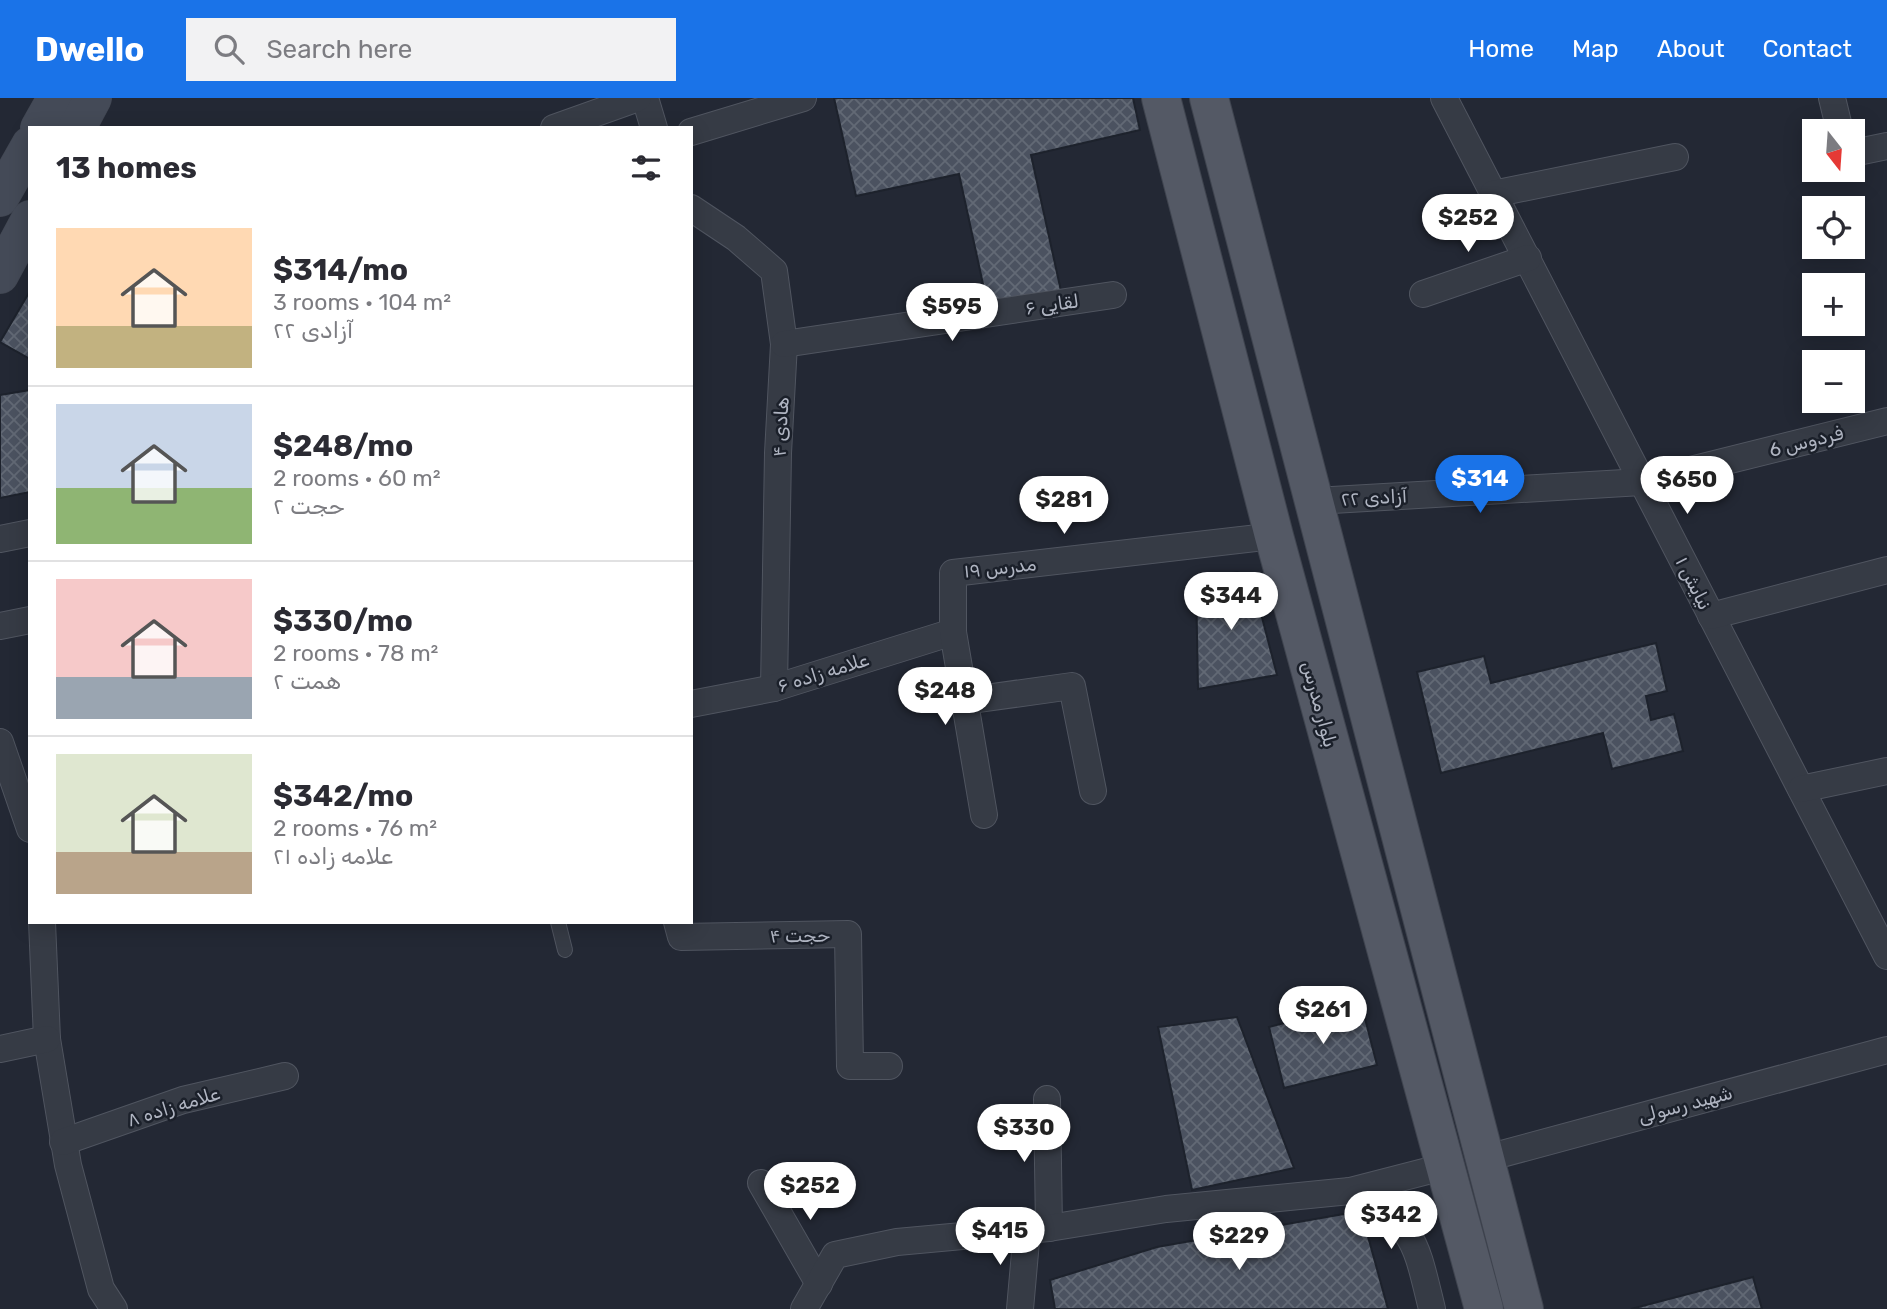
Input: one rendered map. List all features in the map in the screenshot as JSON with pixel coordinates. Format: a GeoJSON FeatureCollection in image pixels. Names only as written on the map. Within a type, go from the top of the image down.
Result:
{"type":"FeatureCollection","features":[{"type":"Feature","properties":{"kind":"main road"},"geometry":{"type":"LineString","coordinates":[[40,126],[56,98]]}},
{"type":"Feature","properties":{"kind":"main road"},"geometry":{"type":"LineString","coordinates":[[78,126],[93,98]]}},
{"type":"Feature","properties":{"kind":"main road","name":"بلوار مدرس"},"geometry":{"type":"LineString","coordinates":[[1161,98],[1274,537],[1465,1162],[1524,1309]]}},
{"type":"Feature","properties":{"kind":"main road","name":"بلوار مدرس"},"geometry":{"type":"LineString","coordinates":[[1209,98],[1315,501],[1465,1162],[1484,1309]]}},
{"type":"Feature","properties":{"kind":"main road"},"geometry":{"type":"LineString","coordinates":[[0,198],[28,149]]}},
{"type":"Feature","properties":{"kind":"street"},"geometry":{"type":"LineString","coordinates":[[560,126],[638,98]]}},
{"type":"Feature","properties":{"kind":"street"},"geometry":{"type":"LineString","coordinates":[[645,98],[653,126]]}},
{"type":"Feature","properties":{"kind":"street"},"geometry":{"type":"LineString","coordinates":[[693,131],[803,98]]}},
{"type":"Feature","properties":{"kind":"street"},"geometry":{"type":"LineString","coordinates":[[1832,98],[1837,119]]}},
{"type":"Feature","properties":{"kind":"street","name":"نیایش ۱"},"geometry":{"type":"LineString","coordinates":[[1445,110],[1528,258],[1887,956]]}},
{"type":"Feature","properties":{"kind":"street"},"geometry":{"type":"LineString","coordinates":[[1866,150],[1887,146]]}},
{"type":"Feature","properties":{"kind":"street"},"geometry":{"type":"LineString","coordinates":[[1493,194],[1675,157]]}},
{"type":"Feature","properties":{"kind":"street","name":"هادی ۴"},"geometry":{"type":"LineString","coordinates":[[693,209],[736,238],[774,271],[784,344],[778,453],[774,688]]}},
{"type":"Feature","properties":{"kind":"street"},"geometry":{"type":"LineString","coordinates":[[1423,294],[1528,258]]}},
{"type":"Feature","properties":{"kind":"street","name":"لقایی ۶"},"geometry":{"type":"LineString","coordinates":[[784,344],[1113,295]]}},
{"type":"Feature","properties":{"kind":"street","name":"فردوس 6"},"geometry":{"type":"LineString","coordinates":[[1642,482],[1887,421]]}},
{"type":"Feature","properties":{"kind":"street","name":"آزادی ٢٢"},"geometry":{"type":"LineString","coordinates":[[1315,501],[1642,482]]}},
{"type":"Feature","properties":{"kind":"street"},"geometry":{"type":"LineString","coordinates":[[0,539],[28,533]]}},
{"type":"Feature","properties":{"kind":"street","name":"مدرس ۱۹"},"geometry":{"type":"LineString","coordinates":[[953,632],[953,573],[1274,537]]}},
{"type":"Feature","properties":{"kind":"street"},"geometry":{"type":"LineString","coordinates":[[1711,616],[1887,570]]}},
{"type":"Feature","properties":{"kind":"street"},"geometry":{"type":"LineString","coordinates":[[0,626],[28,620]]}},
{"type":"Feature","properties":{"kind":"street"},"geometry":{"type":"LineString","coordinates":[[953,632],[984,815]]}},
{"type":"Feature","properties":{"kind":"street","name":"علامه زاده ۶"},"geometry":{"type":"LineString","coordinates":[[693,704],[774,688],[953,632]]}},
{"type":"Feature","properties":{"kind":"street"},"geometry":{"type":"LineString","coordinates":[[964,701],[1072,686],[1093,791]]}},
{"type":"Feature","properties":{"kind":"street"},"geometry":{"type":"LineString","coordinates":[[0,742],[28,823]]}},
{"type":"Feature","properties":{"kind":"street"},"geometry":{"type":"LineString","coordinates":[[1801,789],[1887,771]]}},
{"type":"Feature","properties":{"kind":"street"},"geometry":{"type":"LineString","coordinates":[[42,924],[47,1038],[64,1142],[101,1289],[114,1309]]}},
{"type":"Feature","properties":{"kind":"street","name":"حجت ۴"},"geometry":{"type":"LineString","coordinates":[[678,924],[681,937],[848,934],[850,1066],[889,1066]]}},
{"type":"Feature","properties":{"kind":"street"},"geometry":{"type":"LineString","coordinates":[[0,1049],[47,1038]]}},
{"type":"Feature","properties":{"kind":"street","name":"شهید رسولی"},"geometry":{"type":"LineString","coordinates":[[804,1309],[835,1255],[897,1241],[1038,1229],[1166,1209],[1350,1191],[1887,1050]]}},
{"type":"Feature","properties":{"kind":"street","name":"علامه زاده ۸"},"geometry":{"type":"LineString","coordinates":[[64,1142],[183,1100],[285,1076]]}},
{"type":"Feature","properties":{"kind":"street"},"geometry":{"type":"LineString","coordinates":[[1020,1309],[1038,1229],[1047,1099]]}},
{"type":"Feature","properties":{"kind":"street"},"geometry":{"type":"LineString","coordinates":[[761,1183],[818,1284]]}},
{"type":"Feature","properties":{"kind":"street"},"geometry":{"type":"LineString","coordinates":[[1350,1191],[1379,1206],[1401,1224],[1416,1244],[1432,1309]]}},
{"type":"Feature","properties":{"kind":"lane"},"geometry":{"type":"LineString","coordinates":[[558,924],[565,950]]}},
{"type":"Feature","properties":{"kind":"building"},"geometry":{"type":"Polygon","coordinates":[[[834,98],[1133,98],[1140,130],[1031,155],[1061,291],[988,307],[959,174],[856,196],[834,98]]]}},
{"type":"Feature","properties":{"kind":"building"},"geometry":{"type":"Polygon","coordinates":[[[28,294],[28,358],[0,342],[28,294]]]}},
{"type":"Feature","properties":{"kind":"building"},"geometry":{"type":"Polygon","coordinates":[[[28,390],[28,492],[0,498],[0,395],[28,390]]]}},
{"type":"Feature","properties":{"kind":"building"},"geometry":{"type":"Polygon","coordinates":[[[1237,572],[1252,579],[1277,675],[1198,689],[1196,581],[1237,572]]]}},
{"type":"Feature","properties":{"kind":"building"},"geometry":{"type":"Polygon","coordinates":[[[1656,643],[1667,691],[1646,696],[1651,720],[1674,714],[1683,751],[1612,769],[1603,733],[1441,773],[1417,672],[1484,656],[1491,683],[1656,643]]]}},
{"type":"Feature","properties":{"kind":"building"},"geometry":{"type":"Polygon","coordinates":[[[1361,1003],[1377,1065],[1284,1088],[1269,1027],[1361,1003]]]}},
{"type":"Feature","properties":{"kind":"building"},"geometry":{"type":"Polygon","coordinates":[[[1237,1017],[1294,1168],[1192,1190],[1158,1027],[1237,1017]]]}},
{"type":"Feature","properties":{"kind":"building"},"geometry":{"type":"Polygon","coordinates":[[[1361,1211],[1388,1309],[1055,1309],[1050,1280],[1157,1247],[1361,1211]]]}},
{"type":"Feature","properties":{"kind":"building"},"geometry":{"type":"Polygon","coordinates":[[[1753,1277],[1762,1309],[1631,1309],[1753,1277]]]}}]}
